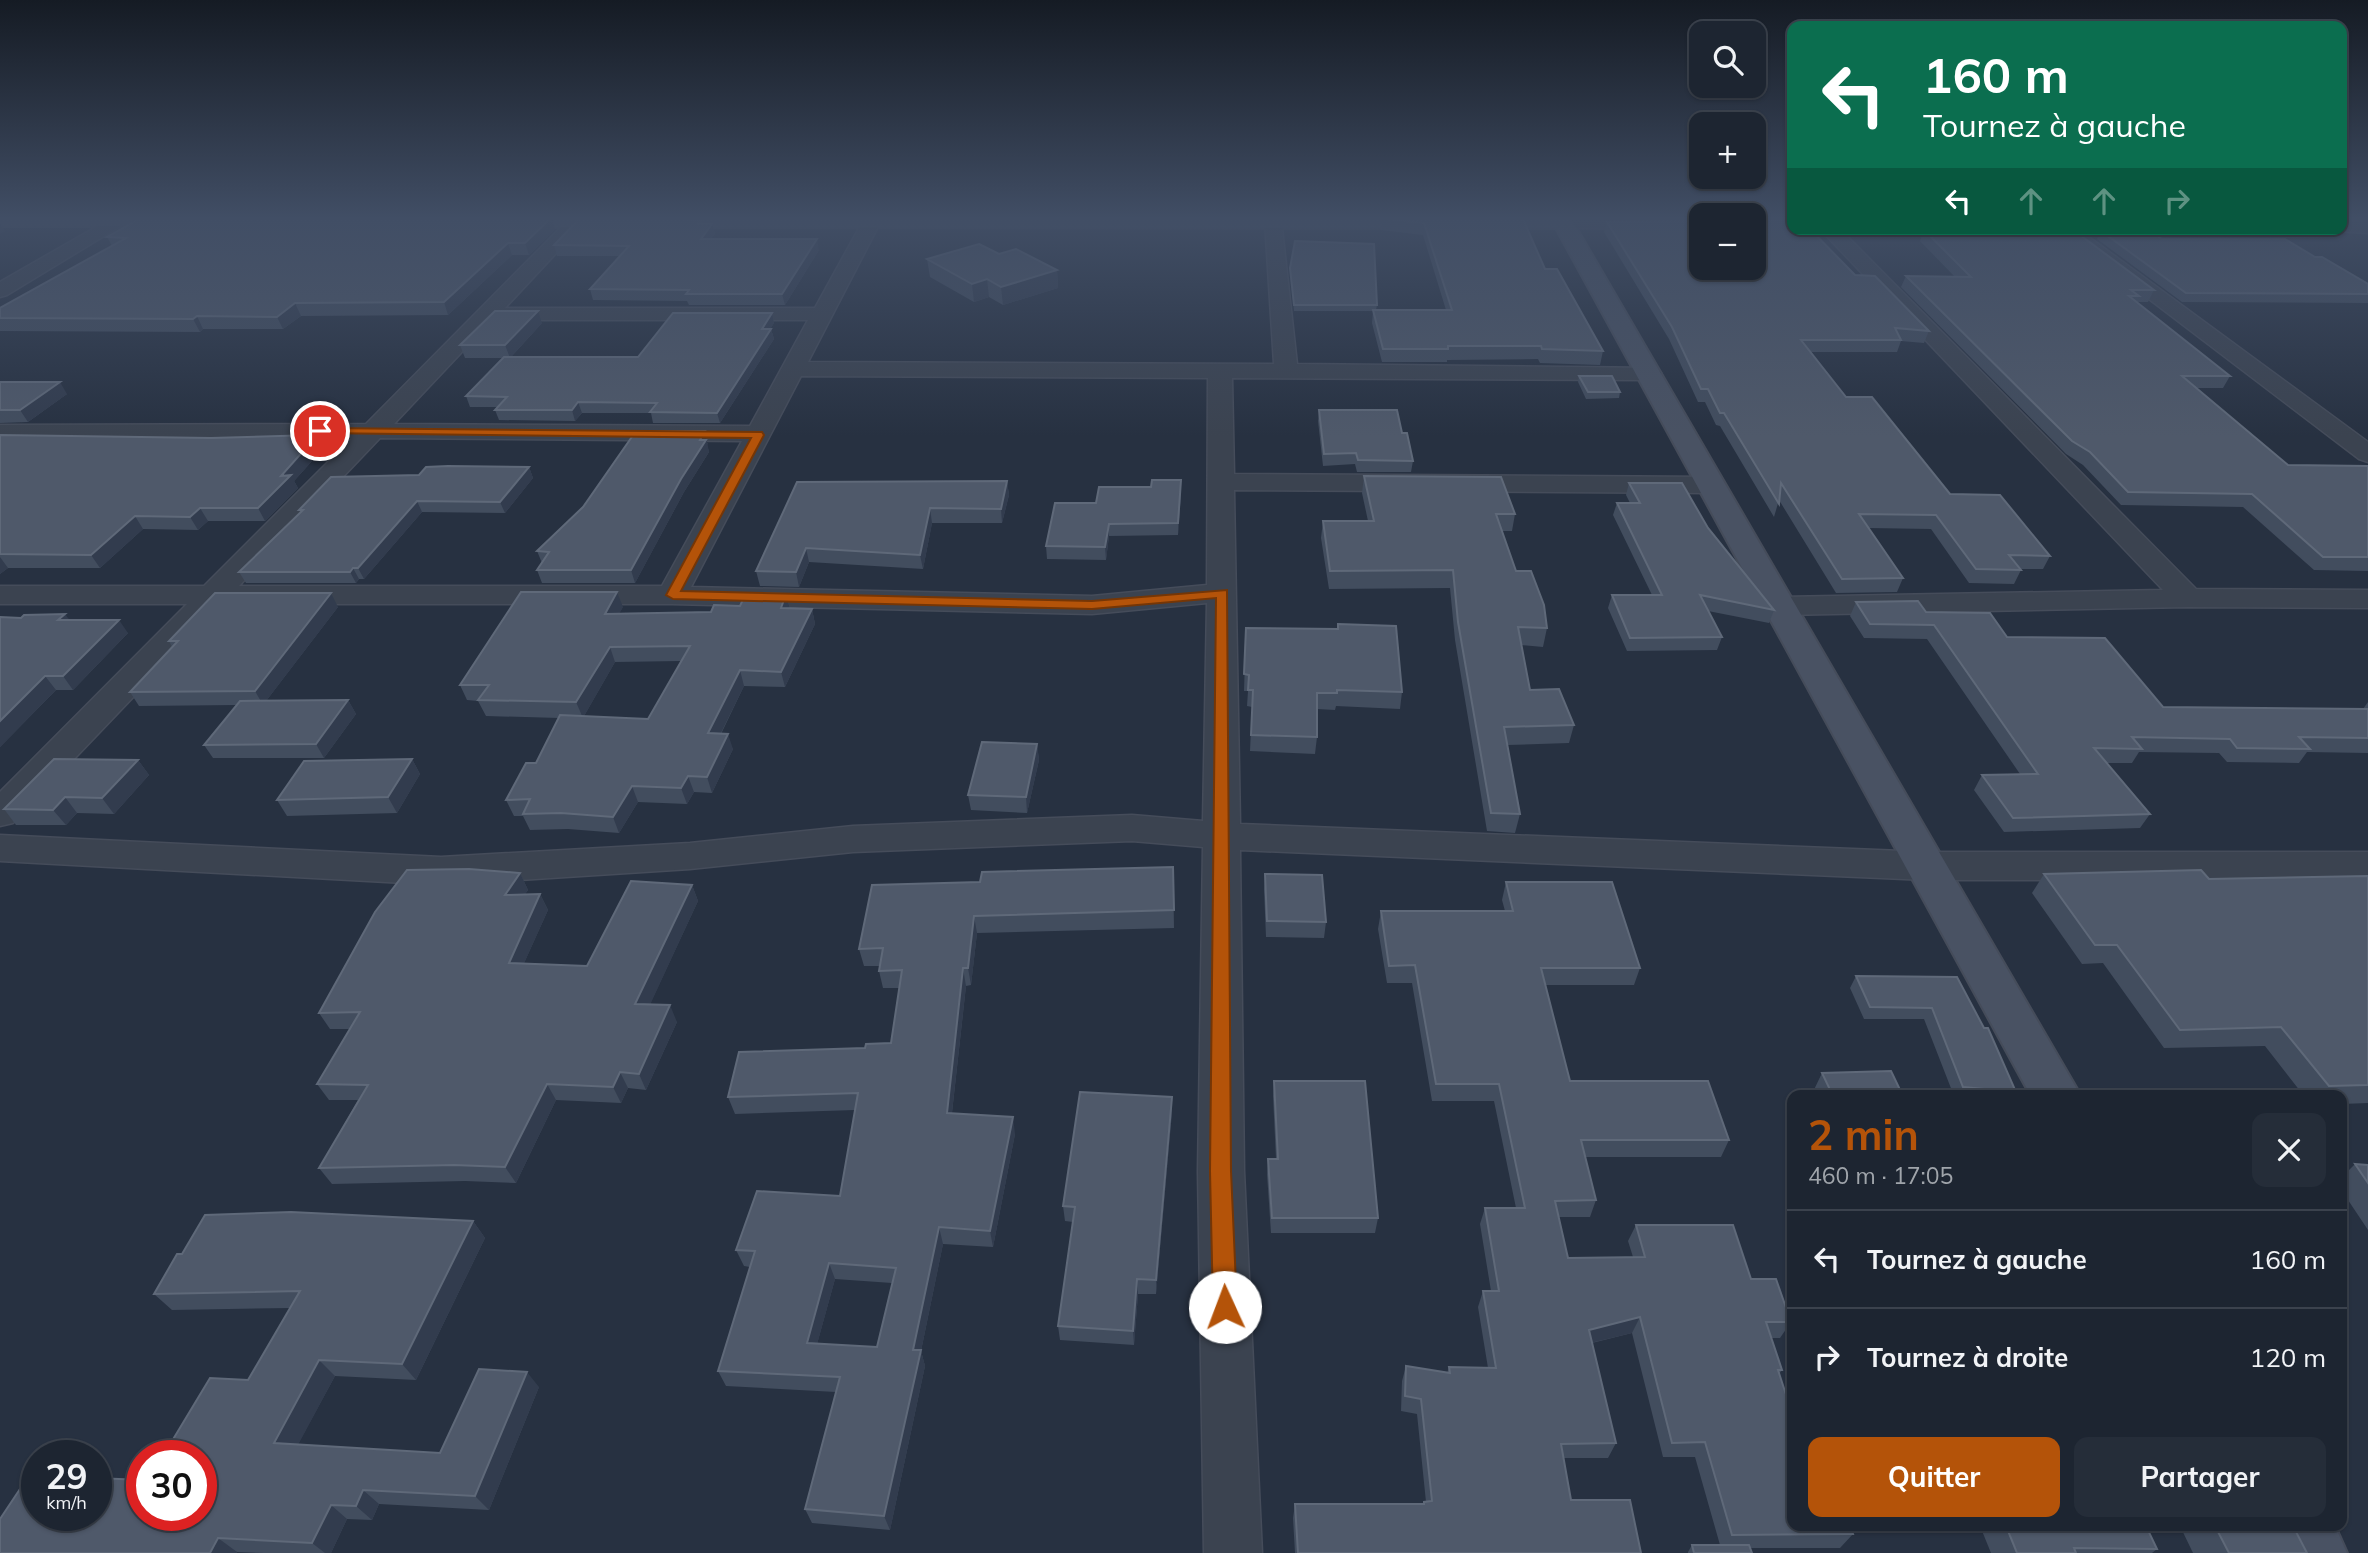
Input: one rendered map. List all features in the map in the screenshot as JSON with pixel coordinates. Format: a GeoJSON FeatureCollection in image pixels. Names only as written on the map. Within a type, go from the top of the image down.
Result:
{"type":"FeatureCollection","features":[{"type":"Feature","properties":{"kind":"street"},"geometry":{"type":"LineString","coordinates":[[0,814],[509,291]]}},
{"type":"Feature","properties":{"kind":"street"},"geometry":{"type":"LineString","coordinates":[[673,595],[834,291]]}},
{"type":"Feature","properties":{"kind":"street"},"geometry":{"type":"LineString","coordinates":[[1279,291],[1286,372]]}},
{"type":"Feature","properties":{"kind":"street"},"geometry":{"type":"LineString","coordinates":[[1602,291],[2054,1090]]}},
{"type":"Feature","properties":{"kind":"street"},"geometry":{"type":"LineString","coordinates":[[1890,291],[2188,598]]}},
{"type":"Feature","properties":{"kind":"street"},"geometry":{"type":"LineString","coordinates":[[2150,291],[2368,454]]}},
{"type":"Feature","properties":{"kind":"street"},"geometry":{"type":"LineString","coordinates":[[487,314],[822,314]]}},
{"type":"Feature","properties":{"kind":"street"},"geometry":{"type":"LineString","coordinates":[[793,369],[1648,373]]}},
{"type":"Feature","properties":{"kind":"street"},"geometry":{"type":"LineString","coordinates":[[1220,371],[1221,1171],[1233,1553]]}},
{"type":"Feature","properties":{"kind":"street"},"geometry":{"type":"LineString","coordinates":[[0,432],[374,431],[758,435]]}},
{"type":"Feature","properties":{"kind":"street"},"geometry":{"type":"LineString","coordinates":[[1222,482],[1712,485]]}},
{"type":"Feature","properties":{"kind":"street"},"geometry":{"type":"LineString","coordinates":[[0,595],[673,595],[1092,605],[1222,593]]}},
{"type":"Feature","properties":{"kind":"street"},"geometry":{"type":"LineString","coordinates":[[1782,606],[2188,598],[2368,599]]}},
{"type":"Feature","properties":{"kind":"street"},"geometry":{"type":"LineString","coordinates":[[0,848],[441,871],[690,856],[853,839],[1132,828],[1222,836],[1927,866],[2368,866]]}},
{"type":"Feature","properties":{"kind":"street"},"geometry":{"type":"LineString","coordinates":[[2303,1531],[2315,1553]]}},
{"type":"Feature","properties":{"kind":"building"},"geometry":{"type":"Polygon","coordinates":[[[30,291],[455,291],[444,302],[295,303],[277,317],[0,318],[0,308],[30,291]]]}},
{"type":"Feature","properties":{"kind":"building"},"geometry":{"type":"Polygon","coordinates":[[[688,291],[784,291],[782,294],[686,294],[688,291]]]}},
{"type":"Feature","properties":{"kind":"building"},"geometry":{"type":"Polygon","coordinates":[[[1293,291],[1376,291],[1377,305],[1294,305],[1293,291]]]}},
{"type":"Feature","properties":{"kind":"building"},"geometry":{"type":"Polygon","coordinates":[[[1446,291],[1570,291],[1603,351],[1542,349],[1541,346],[1383,349],[1373,310],[1452,310],[1446,291]]]}},
{"type":"Feature","properties":{"kind":"building"},"geometry":{"type":"Polygon","coordinates":[[[1650,291],[1890,291],[1929,331],[1895,328],[1901,340],[1801,340],[1846,397],[1872,397],[1950,494],[2000,495],[2050,556],[2009,555],[2021,570],[1976,569],[1936,515],[1859,514],[1903,578],[1842,579],[1781,483],[1779,504],[1724,413],[1720,413],[1708,389],[1701,389],[1672,327],[1650,291]]]}},
{"type":"Feature","properties":{"kind":"building"},"geometry":{"type":"Polygon","coordinates":[[[1922,291],[2133,291],[2139,296],[2129,296],[2230,376],[2182,376],[2288,465],[2368,466],[2368,557],[2323,557],[2252,494],[2128,492],[2090,452],[2072,441],[1922,291]]]}},
{"type":"Feature","properties":{"kind":"building"},"geometry":{"type":"Polygon","coordinates":[[[2184,291],[2368,291],[2368,294],[2184,291]]]}},
{"type":"Feature","properties":{"kind":"building"},"geometry":{"type":"Polygon","coordinates":[[[495,311],[538,311],[505,345],[460,345],[495,311]]]}},
{"type":"Feature","properties":{"kind":"building"},"geometry":{"type":"Polygon","coordinates":[[[673,313],[772,313],[762,329],[771,329],[717,413],[650,412],[657,403],[578,402],[572,410],[495,410],[507,397],[466,396],[504,357],[638,357],[673,313]]]}},
{"type":"Feature","properties":{"kind":"building"},"geometry":{"type":"Polygon","coordinates":[[[1579,376],[1612,376],[1620,392],[1588,392],[1579,376]]]}},
{"type":"Feature","properties":{"kind":"building"},"geometry":{"type":"Polygon","coordinates":[[[0,382],[60,382],[20,410],[0,410],[0,382]]]}},
{"type":"Feature","properties":{"kind":"building"},"geometry":{"type":"Polygon","coordinates":[[[1319,410],[1397,410],[1402,433],[1407,433],[1413,461],[1358,460],[1356,453],[1324,454],[1319,410]]]}},
{"type":"Feature","properties":{"kind":"building"},"geometry":{"type":"Polygon","coordinates":[[[636,431],[705,431],[700,440],[706,440],[681,479],[631,570],[537,570],[549,552],[537,551],[583,507],[636,431]]]}},
{"type":"Feature","properties":{"kind":"building"},"geometry":{"type":"Polygon","coordinates":[[[0,435],[211,438],[312,435],[299,449],[306,448],[281,476],[291,475],[258,508],[200,508],[190,517],[135,516],[91,555],[0,554],[0,435]]]}},
{"type":"Feature","properties":{"kind":"building"},"geometry":{"type":"Polygon","coordinates":[[[426,467],[529,467],[500,502],[417,501],[358,568],[353,568],[350,572],[239,572],[303,510],[299,510],[331,477],[419,475],[426,467]]]}},
{"type":"Feature","properties":{"kind":"building"},"geometry":{"type":"Polygon","coordinates":[[[1364,476],[1501,477],[1515,514],[1496,514],[1516,571],[1531,571],[1544,605],[1547,628],[1518,627],[1530,690],[1559,689],[1574,725],[1504,727],[1520,814],[1491,813],[1458,622],[1453,570],[1330,571],[1323,521],[1374,521],[1364,476]]]}},
{"type":"Feature","properties":{"kind":"building"},"geometry":{"type":"Polygon","coordinates":[[[1152,480],[1181,480],[1178,523],[1109,524],[1105,547],[1046,546],[1055,503],[1096,503],[1099,487],[1151,487],[1152,480]]]}},
{"type":"Feature","properties":{"kind":"building"},"geometry":{"type":"Polygon","coordinates":[[[1007,481],[1001,509],[930,508],[920,555],[806,548],[796,572],[756,571],[797,482],[1007,481]]]}},
{"type":"Feature","properties":{"kind":"building"},"geometry":{"type":"Polygon","coordinates":[[[1629,483],[1682,483],[1708,528],[1774,610],[1700,595],[1722,637],[1630,638],[1612,595],[1662,595],[1617,503],[1640,503],[1629,483]]]}},
{"type":"Feature","properties":{"kind":"building"},"geometry":{"type":"Polygon","coordinates":[[[521,592],[617,592],[605,614],[711,612],[714,605],[740,606],[746,593],[786,594],[781,608],[812,609],[781,672],[740,670],[708,733],[728,734],[707,777],[688,776],[681,788],[632,786],[613,817],[561,813],[523,814],[530,799],[506,800],[526,763],[536,763],[560,715],[648,719],[690,646],[610,647],[576,702],[478,700],[489,685],[460,685],[521,592]]]}},
{"type":"Feature","properties":{"kind":"building"},"geometry":{"type":"Polygon","coordinates":[[[215,593],[331,593],[255,691],[130,692],[178,641],[169,641],[215,593]]]}},
{"type":"Feature","properties":{"kind":"building"},"geometry":{"type":"Polygon","coordinates":[[[1918,601],[1926,612],[1990,613],[2007,637],[2105,638],[2163,707],[2368,709],[2368,738],[2299,737],[2310,749],[2237,748],[2230,739],[2132,737],[2142,749],[2094,748],[2150,814],[2013,818],[1982,775],[2038,774],[1934,625],[1870,624],[1856,602],[1918,601]]]}},
{"type":"Feature","properties":{"kind":"building"},"geometry":{"type":"Polygon","coordinates":[[[65,614],[58,620],[119,620],[63,676],[45,676],[0,721],[0,617],[65,614]]]}},
{"type":"Feature","properties":{"kind":"building"},"geometry":{"type":"Polygon","coordinates":[[[1338,624],[1396,626],[1402,692],[1337,690],[1337,693],[1317,693],[1317,737],[1251,735],[1253,690],[1248,690],[1249,675],[1244,674],[1246,628],[1338,629],[1338,624]]]}},
{"type":"Feature","properties":{"kind":"building"},"geometry":{"type":"Polygon","coordinates":[[[348,700],[316,744],[204,745],[240,701],[348,700]]]}},
{"type":"Feature","properties":{"kind":"building"},"geometry":{"type":"Polygon","coordinates":[[[982,742],[1037,744],[1026,797],[968,795],[982,742]]]}},
{"type":"Feature","properties":{"kind":"building"},"geometry":{"type":"Polygon","coordinates":[[[54,759],[138,760],[102,798],[65,797],[53,810],[4,809],[54,759]]]}},
{"type":"Feature","properties":{"kind":"building"},"geometry":{"type":"Polygon","coordinates":[[[412,759],[388,797],[277,800],[304,761],[412,759]]]}},
{"type":"Feature","properties":{"kind":"building"},"geometry":{"type":"Polygon","coordinates":[[[1173,867],[1174,910],[974,916],[968,968],[963,968],[947,1113],[1013,1117],[990,1231],[939,1227],[913,1350],[921,1350],[884,1516],[805,1509],[840,1377],[718,1371],[755,1251],[736,1250],[757,1191],[840,1196],[858,1093],[728,1097],[739,1052],[865,1048],[866,1044],[891,1043],[902,970],[879,971],[883,948],[859,949],[872,885],[980,882],[982,872],[1173,867]],[[829,1263],[807,1343],[877,1347],[896,1268],[829,1263]]]}},
{"type":"Feature","properties":{"kind":"building"},"geometry":{"type":"Polygon","coordinates":[[[469,869],[520,873],[505,895],[540,894],[509,963],[587,966],[631,881],[692,885],[635,1004],[670,1005],[639,1074],[620,1072],[613,1087],[547,1084],[505,1167],[454,1165],[319,1168],[368,1085],[317,1084],[360,1012],[319,1013],[375,912],[407,870],[469,869]]]}},
{"type":"Feature","properties":{"kind":"building"},"geometry":{"type":"Polygon","coordinates":[[[2201,870],[2209,879],[2368,876],[2368,1085],[2329,1086],[2281,1027],[2180,1030],[2117,945],[2095,945],[2044,874],[2201,870]]]}},
{"type":"Feature","properties":{"kind":"building"},"geometry":{"type":"Polygon","coordinates":[[[1265,874],[1322,875],[1326,922],[1267,921],[1265,874]]]}},
{"type":"Feature","properties":{"kind":"building"},"geometry":{"type":"Polygon","coordinates":[[[1506,882],[1612,882],[1640,968],[1541,968],[1570,1081],[1708,1081],[1729,1140],[1581,1140],[1596,1200],[1555,1201],[1568,1258],[1645,1257],[1636,1225],[1733,1225],[1751,1279],[1776,1279],[1787,1311],[1787,1322],[1766,1322],[1782,1370],[1778,1370],[1787,1398],[1787,1531],[1852,1531],[1853,1534],[1732,1535],[1705,1442],[1672,1443],[1640,1317],[1589,1330],[1616,1443],[1561,1444],[1571,1500],[1630,1500],[1641,1553],[1298,1553],[1295,1504],[1424,1504],[1432,1501],[1421,1399],[1405,1396],[1406,1366],[1450,1373],[1449,1367],[1496,1368],[1483,1291],[1499,1291],[1485,1208],[1525,1208],[1499,1084],[1436,1084],[1415,965],[1389,966],[1381,911],[1513,911],[1506,882]]]}},
{"type":"Feature","properties":{"kind":"building"},"geometry":{"type":"Polygon","coordinates":[[[1856,976],[1957,977],[1984,1028],[1988,1028],[2015,1090],[1963,1087],[1932,1008],[1870,1007],[1856,976]]]}},
{"type":"Feature","properties":{"kind":"building"},"geometry":{"type":"Polygon","coordinates":[[[1891,1071],[1900,1090],[1830,1090],[1822,1073],[1891,1071]]]}},
{"type":"Feature","properties":{"kind":"building"},"geometry":{"type":"Polygon","coordinates":[[[1274,1081],[1365,1081],[1378,1218],[1272,1218],[1268,1159],[1278,1159],[1274,1081]]]}},
{"type":"Feature","properties":{"kind":"building"},"geometry":{"type":"Polygon","coordinates":[[[1080,1092],[1172,1097],[1156,1280],[1137,1279],[1133,1331],[1058,1326],[1075,1207],[1063,1206],[1080,1092]]]}},
{"type":"Feature","properties":{"kind":"building"},"geometry":{"type":"Polygon","coordinates":[[[2355,1164],[2368,1165],[2368,1183],[2355,1164]]]}},
{"type":"Feature","properties":{"kind":"building"},"geometry":{"type":"Polygon","coordinates":[[[291,1212],[473,1221],[402,1364],[319,1360],[274,1443],[440,1453],[479,1369],[527,1372],[475,1496],[363,1490],[356,1506],[331,1505],[312,1543],[218,1538],[210,1553],[0,1553],[0,1519],[21,1488],[21,1531],[112,1531],[112,1479],[126,1479],[126,1531],[217,1531],[217,1440],[173,1440],[210,1378],[248,1380],[300,1291],[154,1294],[177,1254],[182,1254],[205,1215],[291,1212]]]}},
{"type":"Feature","properties":{"kind":"building"},"geometry":{"type":"Polygon","coordinates":[[[2008,1531],[2148,1531],[2157,1549],[2074,1548],[2076,1553],[2017,1553],[2008,1531]]]}},
{"type":"Feature","properties":{"kind":"building"},"geometry":{"type":"Polygon","coordinates":[[[2218,1531],[2296,1531],[2307,1553],[2229,1553],[2218,1531]]]}},
{"type":"Feature","properties":{"kind":"building"},"geometry":{"type":"Polygon","coordinates":[[[1692,1545],[1749,1545],[1752,1553],[1694,1553],[1692,1545]]]}},
{"type":"Feature","properties":{"kind":"route"},"geometry":{"type":"LineString","coordinates":[[320,431],[758,435],[673,595],[1092,605],[1222,593],[1221,1171],[1225,1307]]}}]}
